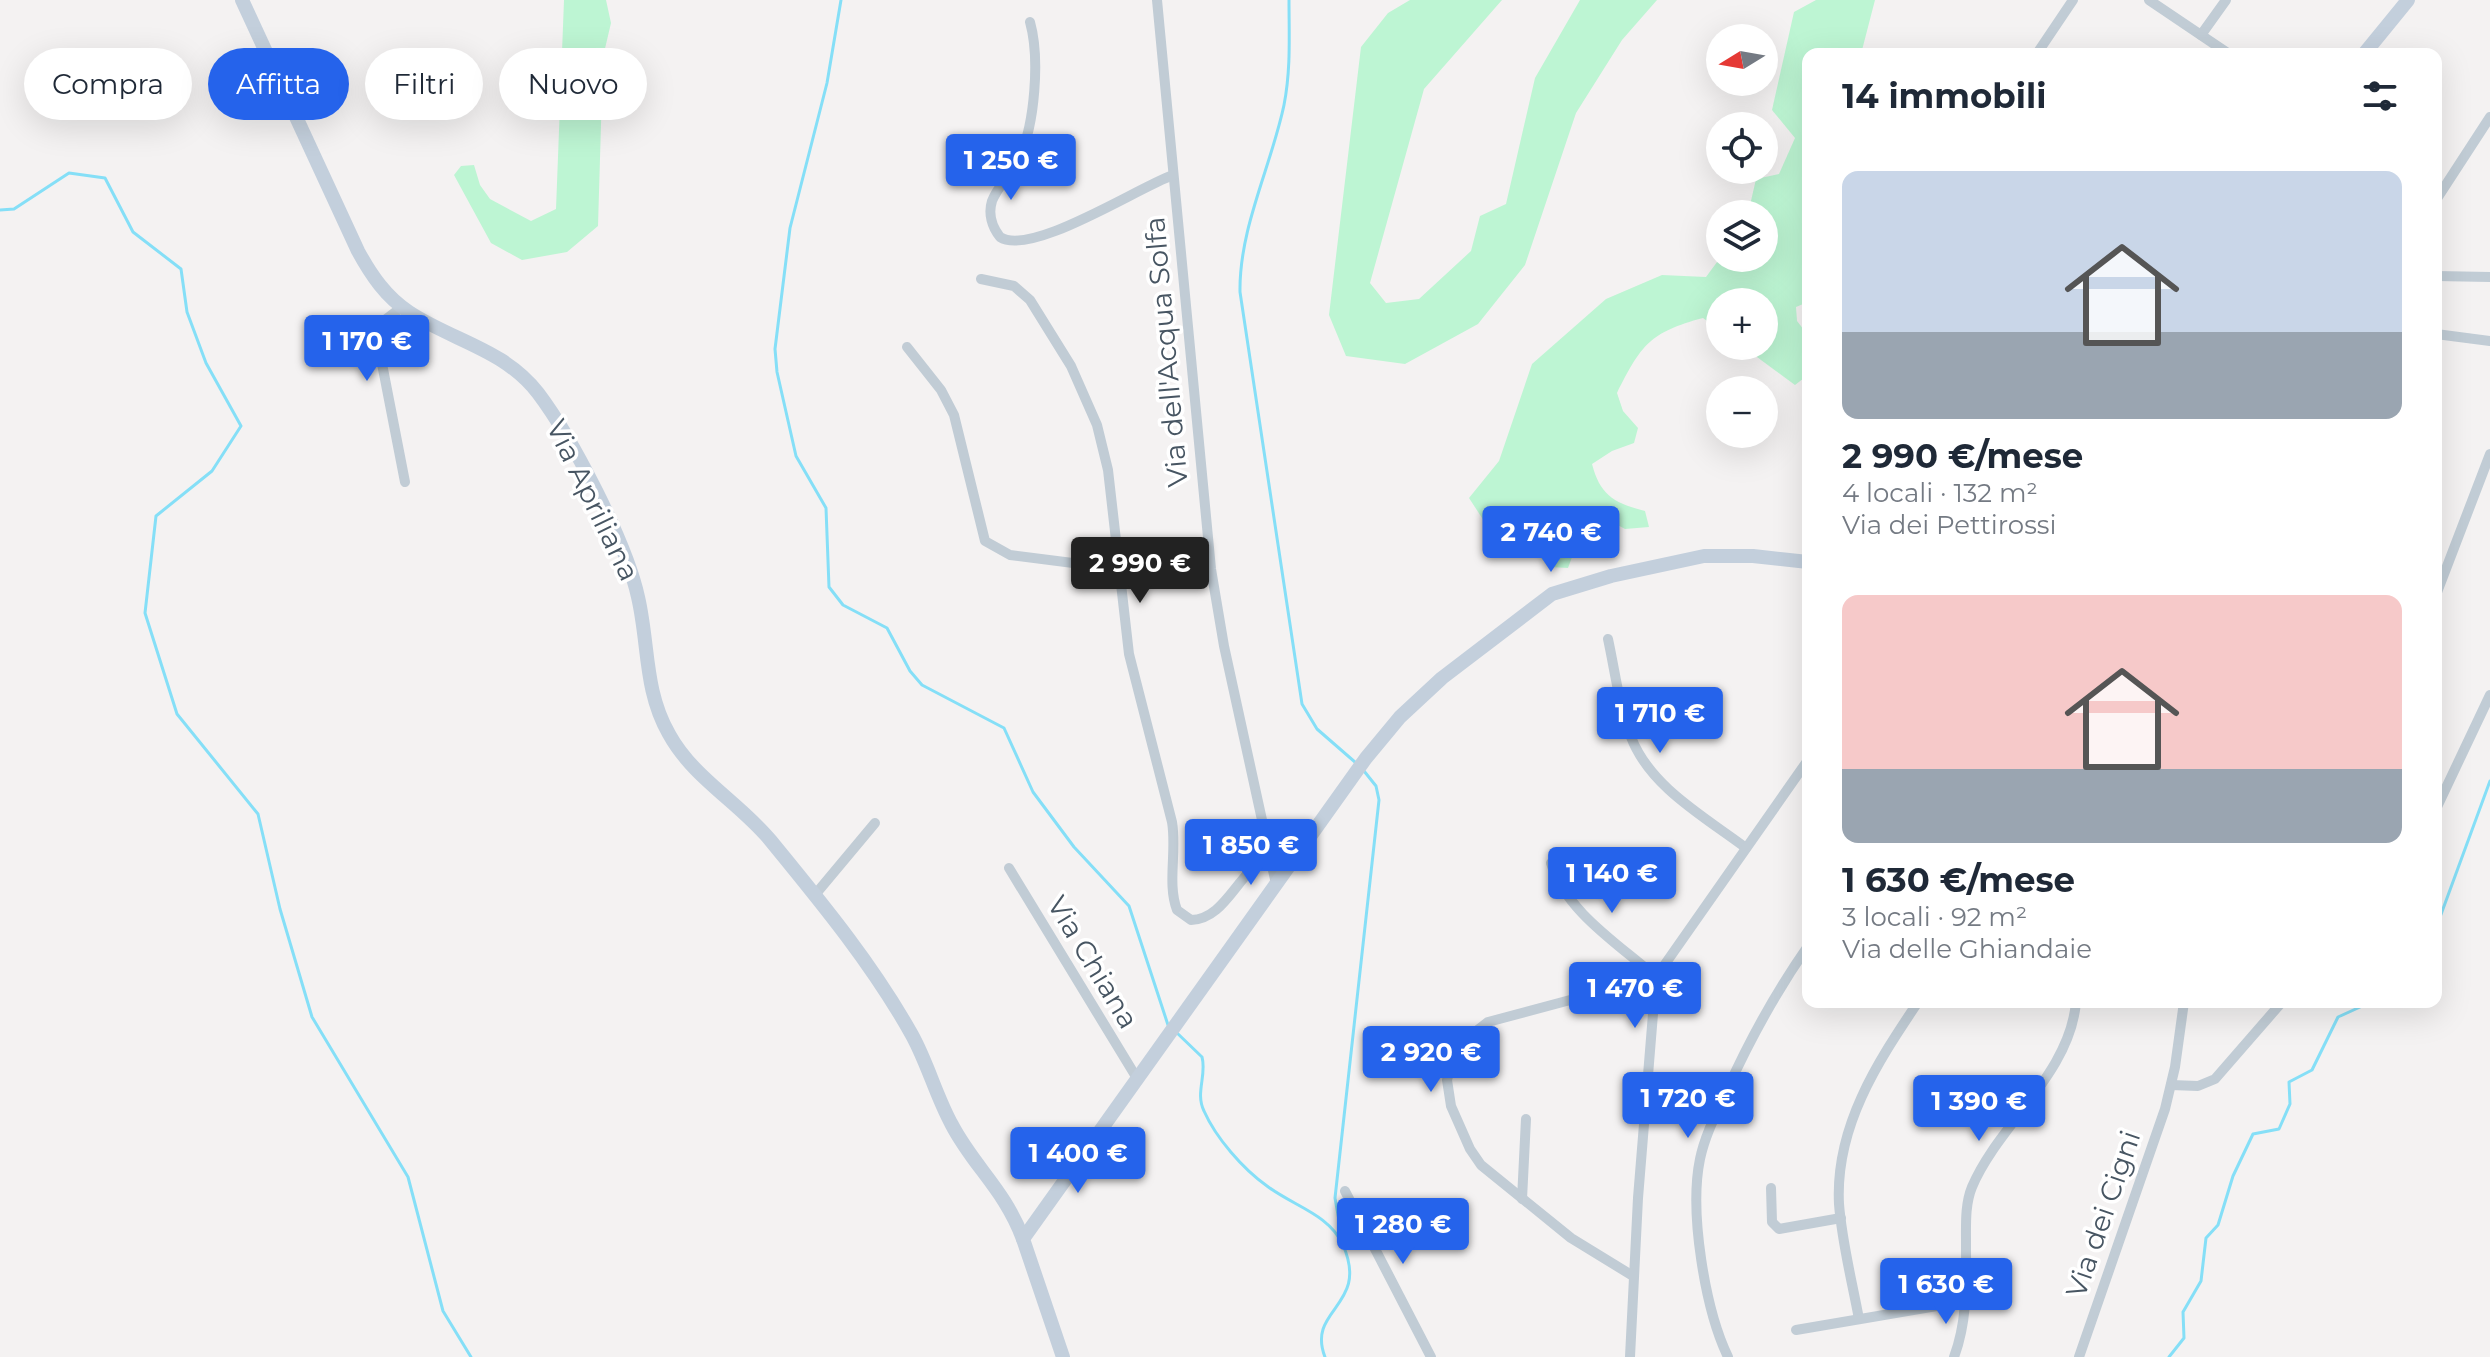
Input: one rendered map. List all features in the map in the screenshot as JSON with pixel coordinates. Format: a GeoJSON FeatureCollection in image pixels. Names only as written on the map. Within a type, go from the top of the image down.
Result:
{"type":"FeatureCollection","features":[{"type":"Feature","properties":{"kind":"street","name":"Via Apriliana"},"geometry":{"type":"LineString","coordinates":[[242,0],[358,251],[380,285],[402,307],[506,362],[539,395],[585,474],[632,576],[640,603],[651,687],[668,732],[698,771],[765,834],[898,1011],[921,1052],[953,1127],[1000,1191],[1023,1239],[1063,1357]]}},
{"type":"Feature","properties":{"kind":"street","name":"Via dell'Acqua Solfa"},"geometry":{"type":"LineString","coordinates":[[1157,0],[1211,569],[1224,646],[1276,884]]}},
{"type":"Feature","properties":{"kind":"street"},"geometry":{"type":"LineString","coordinates":[[2041,48],[2073,0]]}},
{"type":"Feature","properties":{"kind":"street"},"geometry":{"type":"LineString","coordinates":[[2149,0],[2220,48]]}},
{"type":"Feature","properties":{"kind":"street"},"geometry":{"type":"LineString","coordinates":[[2201,35],[2226,0]]}},
{"type":"Feature","properties":{"kind":"street"},"geometry":{"type":"LineString","coordinates":[[2369,48],[2408,0]]}},
{"type":"Feature","properties":{"kind":"street"},"geometry":{"type":"LineString","coordinates":[[1030,22],[1034,49],[1030,124],[1018,161],[992,203],[992,222],[1000,237],[1018,243],[1047,235],[1173,175]]}},
{"type":"Feature","properties":{"kind":"street"},"geometry":{"type":"LineString","coordinates":[[2442,191],[2490,117]]}},
{"type":"Feature","properties":{"kind":"street"},"geometry":{"type":"LineString","coordinates":[[2442,276],[2490,277]]}},
{"type":"Feature","properties":{"kind":"street"},"geometry":{"type":"LineString","coordinates":[[981,279],[1009,284],[1026,295],[1048,325],[1078,379],[1105,453],[1133,673],[1172,822],[1175,844],[1173,892],[1177,910],[1191,920],[1208,917],[1254,864],[1271,856]]}},
{"type":"Feature","properties":{"kind":"street"},"geometry":{"type":"LineString","coordinates":[[402,307],[381,323],[377,342],[405,482]]}},
{"type":"Feature","properties":{"kind":"street"},"geometry":{"type":"LineString","coordinates":[[2442,335],[2490,341]]}},
{"type":"Feature","properties":{"kind":"street"},"geometry":{"type":"LineString","coordinates":[[907,347],[941,390],[954,415],[980,528],[988,545],[1015,556],[1120,569]]}},
{"type":"Feature","properties":{"kind":"street"},"geometry":{"type":"LineString","coordinates":[[2442,579],[2490,454]]}},
{"type":"Feature","properties":{"kind":"street"},"geometry":{"type":"LineString","coordinates":[[1023,1239],[1366,758],[1400,717],[1448,672],[1552,594],[1611,576],[1704,556],[1753,556],[1802,561]]}},
{"type":"Feature","properties":{"kind":"street"},"geometry":{"type":"LineString","coordinates":[[1608,639],[1623,712],[1641,757],[1667,788],[1746,848]]}},
{"type":"Feature","properties":{"kind":"street"},"geometry":{"type":"LineString","coordinates":[[2442,796],[2490,695]]}},
{"type":"Feature","properties":{"kind":"street"},"geometry":{"type":"LineString","coordinates":[[1630,1357],[1633,1276],[1656,977],[1802,769]]}},
{"type":"Feature","properties":{"kind":"street"},"geometry":{"type":"LineString","coordinates":[[814,896],[875,823]]}},
{"type":"Feature","properties":{"kind":"street"},"geometry":{"type":"LineString","coordinates":[[1551,863],[1558,881],[1572,901],[1656,977]]}},
{"type":"Feature","properties":{"kind":"street","name":"Via Chiana"},"geometry":{"type":"LineString","coordinates":[[1009,868],[1138,1080]]}},
{"type":"Feature","properties":{"kind":"street"},"geometry":{"type":"LineString","coordinates":[[1728,1357],[1715,1326],[1708,1295],[1698,1199],[1699,1165],[1710,1128],[1750,1040],[1802,955]]}},
{"type":"Feature","properties":{"kind":"street"},"geometry":{"type":"LineString","coordinates":[[1633,1276],[1571,1238],[1481,1165],[1459,1126],[1447,1087],[1457,1050],[1474,1031],[1499,1018],[1656,977]]}},
{"type":"Feature","properties":{"kind":"street"},"geometry":{"type":"LineString","coordinates":[[1859,1319],[1841,1218],[1843,1159],[1856,1107],[1876,1066],[1914,1008]]}},
{"type":"Feature","properties":{"kind":"street"},"geometry":{"type":"LineString","coordinates":[[1954,1357],[1966,1301],[1966,1217],[1971,1190],[2056,1059],[2069,1033],[2075,1008]]}},
{"type":"Feature","properties":{"kind":"street","name":"Via dei Cigni"},"geometry":{"type":"LineString","coordinates":[[2079,1357],[2171,1085],[2183,1008]]}},
{"type":"Feature","properties":{"kind":"street"},"geometry":{"type":"LineString","coordinates":[[2171,1085],[2195,1086],[2212,1081],[2277,1008]]}},
{"type":"Feature","properties":{"kind":"street"},"geometry":{"type":"LineString","coordinates":[[1522,1199],[1526,1119]]}},
{"type":"Feature","properties":{"kind":"street"},"geometry":{"type":"LineString","coordinates":[[1771,1188],[1772,1222],[1779,1229],[1841,1218]]}},
{"type":"Feature","properties":{"kind":"street"},"geometry":{"type":"LineString","coordinates":[[1345,1191],[1431,1357]]}},
{"type":"Feature","properties":{"kind":"street"},"geometry":{"type":"LineString","coordinates":[[1796,1330],[1966,1301]]}},
{"type":"Feature","properties":{"kind":"green space"},"geometry":{"type":"Polygon","coordinates":[[[564,0],[606,0],[611,23],[605,48],[562,48],[564,0]]]}},
{"type":"Feature","properties":{"kind":"green space"},"geometry":{"type":"Polygon","coordinates":[[[1410,0],[1502,0],[1424,89],[1370,283],[1386,303],[1419,299],[1471,251],[1480,216],[1506,204],[1535,78],[1580,0],[1657,0],[1622,40],[1576,113],[1525,265],[1478,324],[1405,364],[1346,356],[1329,315],[1361,47],[1388,13],[1410,0]]]}},
{"type":"Feature","properties":{"kind":"green space"},"geometry":{"type":"Polygon","coordinates":[[[1816,0],[1875,0],[1863,48],[1802,48],[1802,304],[1796,307],[1797,321],[1802,327],[1802,380],[1795,385],[1761,360],[1778,360],[1778,288],[1706,288],[1706,320],[1703,318],[1685,323],[1649,343],[1633,363],[1617,393],[1623,411],[1638,428],[1634,443],[1612,451],[1592,464],[1604,490],[1617,501],[1645,511],[1649,527],[1625,529],[1597,514],[1578,519],[1570,534],[1575,549],[1568,568],[1549,567],[1514,527],[1484,521],[1469,498],[1499,461],[1532,364],[1606,299],[1662,275],[1706,277],[1710,272],[1778,272],[1778,200],[1751,200],[1755,184],[1778,184],[1778,174],[1795,138],[1778,117],[1778,112],[1772,110],[1775,96],[1778,96],[1794,12],[1816,0]]]}},
{"type":"Feature","properties":{"kind":"green space"},"geometry":{"type":"Polygon","coordinates":[[[559,120],[601,120],[598,226],[567,252],[522,260],[491,243],[454,175],[461,166],[474,165],[480,185],[490,199],[531,221],[556,209],[559,120]]]}},
{"type":"Feature","properties":{"kind":"waterway"},"geometry":{"type":"LineString","coordinates":[[841,0],[827,83],[790,228],[775,349],[777,372],[796,456],[826,508],[829,587],[843,605],[887,628],[910,671],[922,685],[1004,728],[1033,792],[1074,847],[1129,906],[1168,1025]]}},
{"type":"Feature","properties":{"kind":"waterway"},"geometry":{"type":"LineString","coordinates":[[1289,0],[1289,65],[1284,105],[1250,221],[1240,292],[1302,704],[1317,729],[1356,763]]}},
{"type":"Feature","properties":{"kind":"waterway"},"geometry":{"type":"LineString","coordinates":[[0,210],[14,209],[69,173],[105,178],[133,232],[181,269],[187,312],[206,363],[241,426],[212,471],[156,516],[145,613],[177,714],[258,814],[280,909],[312,1017],[408,1177],[443,1311],[471,1357]]}},
{"type":"Feature","properties":{"kind":"waterway"},"geometry":{"type":"LineString","coordinates":[[1338,1235],[1340,1226],[1335,1198],[1379,800],[1376,786],[1364,771]]}},
{"type":"Feature","properties":{"kind":"waterway"},"geometry":{"type":"LineString","coordinates":[[2442,912],[2490,781]]}},
{"type":"Feature","properties":{"kind":"waterway"},"geometry":{"type":"LineString","coordinates":[[2169,1357],[2184,1338],[2183,1312],[2201,1281],[2206,1238],[2218,1225],[2233,1176],[2253,1134],[2279,1129],[2290,1104],[2289,1082],[2312,1070],[2338,1017],[2358,1008]]}},
{"type":"Feature","properties":{"kind":"waterway"},"geometry":{"type":"LineString","coordinates":[[1176,1032],[1202,1057],[1202,1104],[1223,1142],[1258,1179],[1320,1218],[1337,1234],[1343,1245],[1349,1266],[1349,1282],[1324,1328],[1321,1341],[1325,1357]]}}]}
